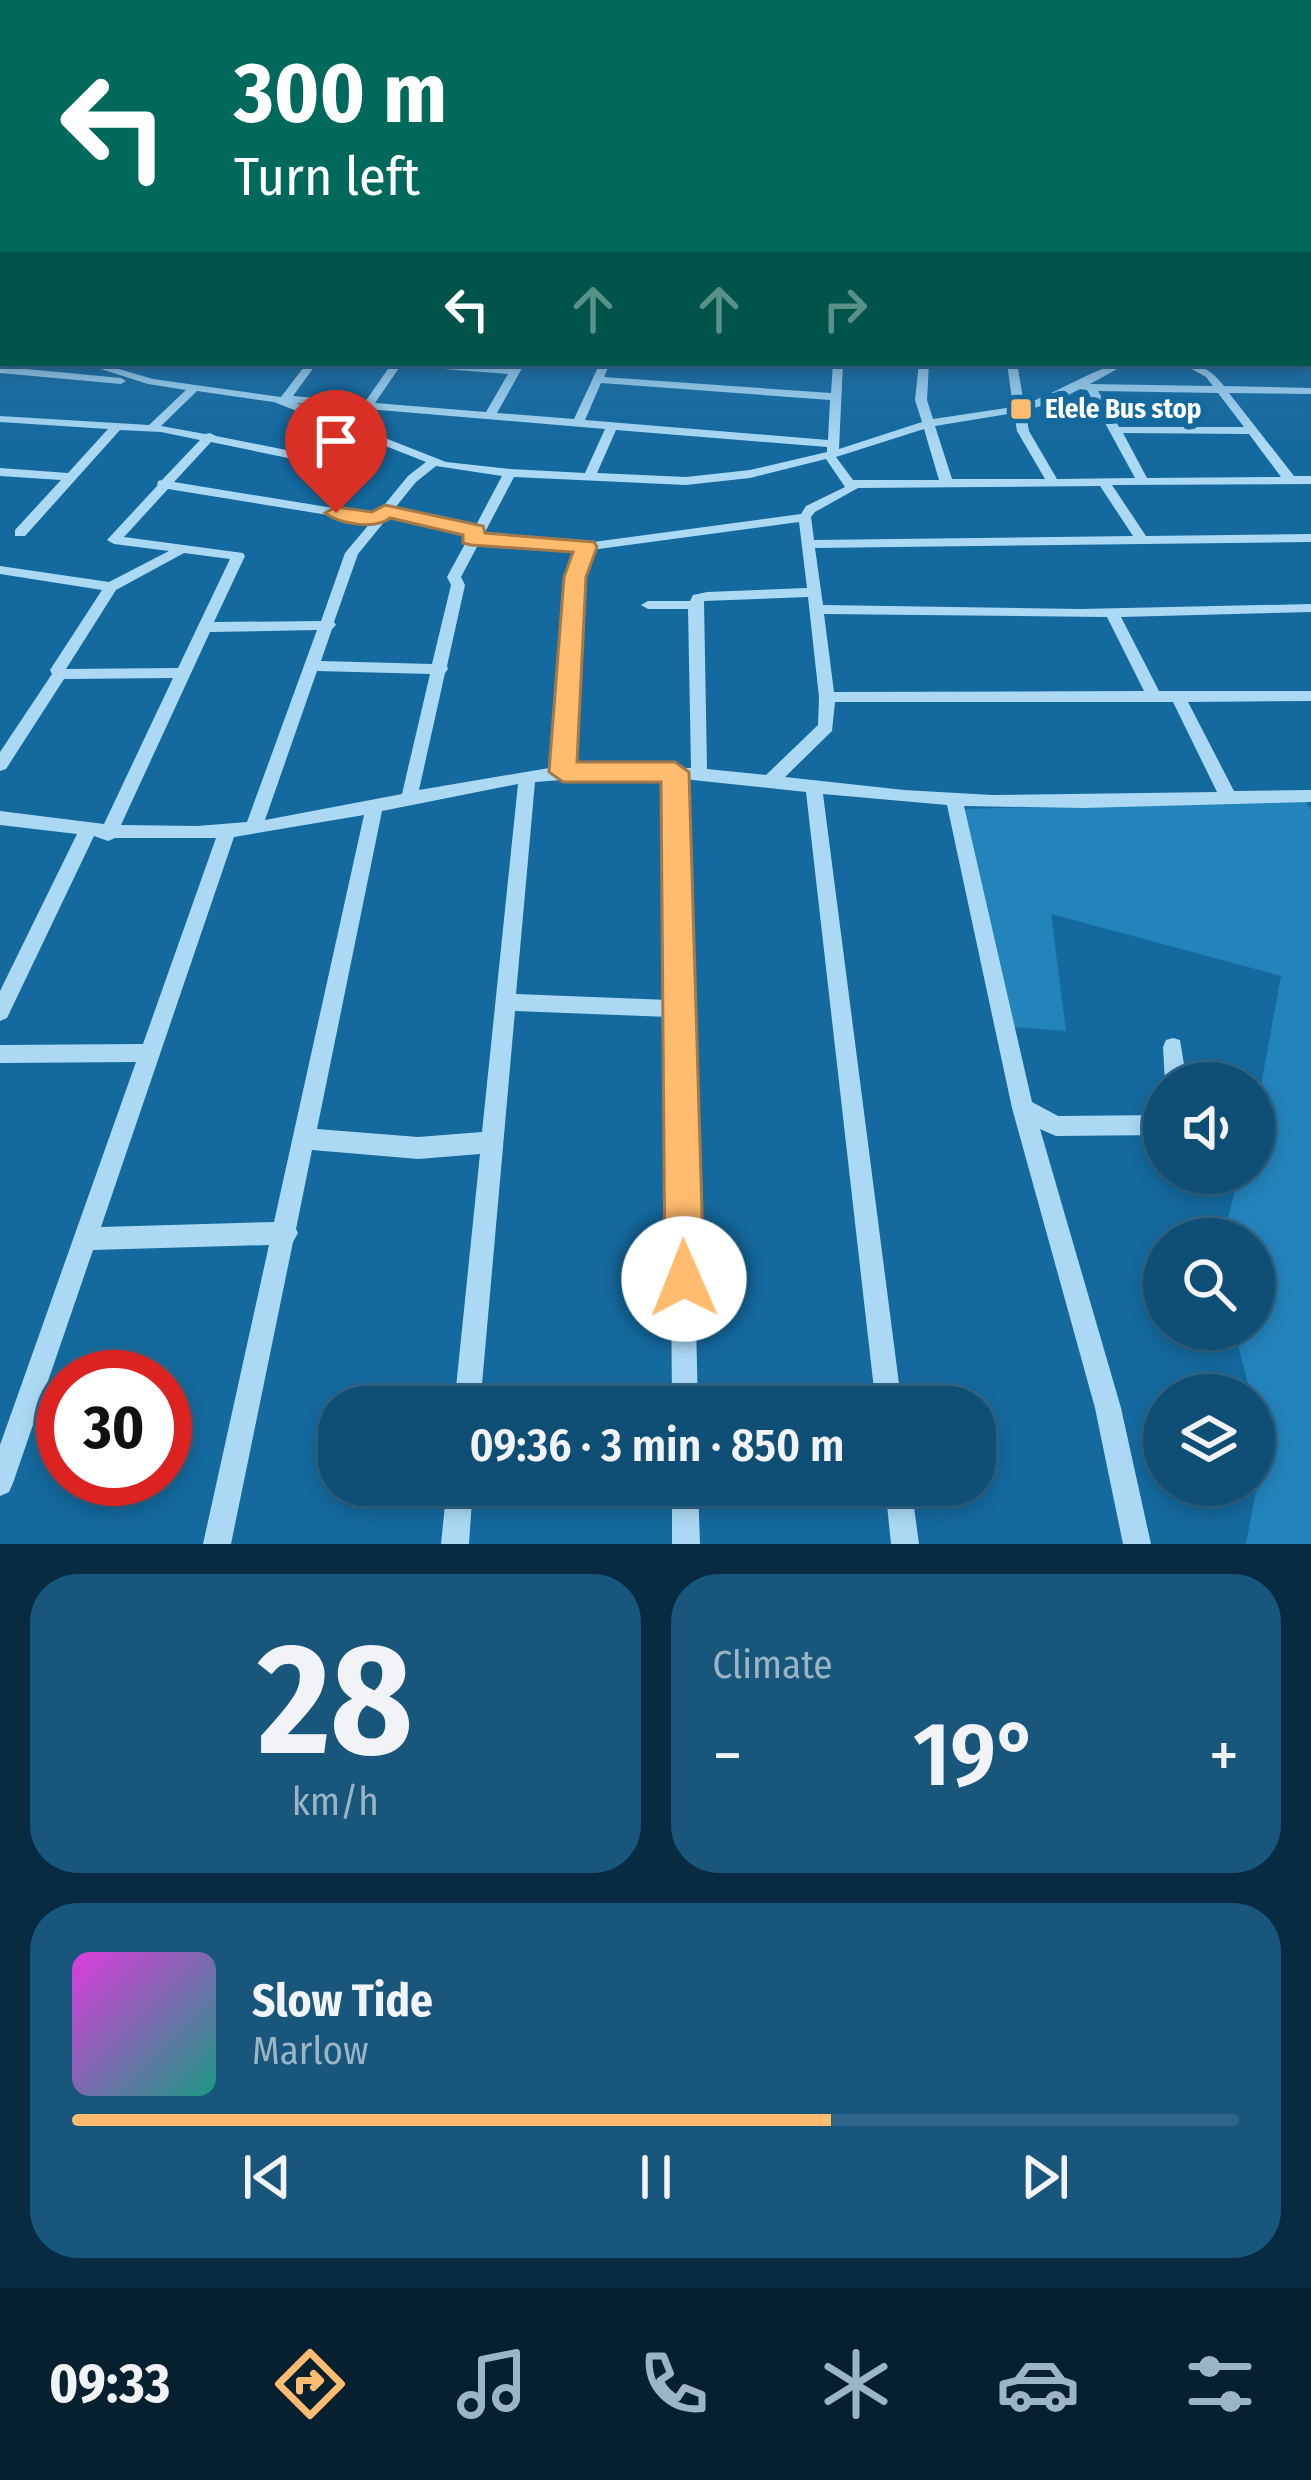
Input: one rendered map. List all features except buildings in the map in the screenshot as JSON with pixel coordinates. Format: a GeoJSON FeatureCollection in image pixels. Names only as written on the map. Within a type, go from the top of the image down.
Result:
{"type":"FeatureCollection","features":[{"type":"Feature","properties":{"kind":"street"},"geometry":{"type":"LineString","coordinates":[[0,362],[0,370],[152,382],[281,399],[612,425],[831,451]]}},
{"type":"Feature","properties":{"kind":"street"},"geometry":{"type":"LineString","coordinates":[[281,399],[309,366]]}},
{"type":"Feature","properties":{"kind":"street"},"geometry":{"type":"LineString","coordinates":[[369,404],[399,366]]}},
{"type":"Feature","properties":{"kind":"street"},"geometry":{"type":"LineString","coordinates":[[578,422],[604,366]]}},
{"type":"Feature","properties":{"kind":"street"},"geometry":{"type":"LineString","coordinates":[[838,366],[831,451],[852,484]]}},
{"type":"Feature","properties":{"kind":"street"},"geometry":{"type":"LineString","coordinates":[[924,366],[921,400],[946,481]]}},
{"type":"Feature","properties":{"kind":"street"},"geometry":{"type":"LineString","coordinates":[[1012,366],[1023,431],[1051,479]]}},
{"type":"Feature","properties":{"kind":"street"},"geometry":{"type":"LineString","coordinates":[[1192,366],[1210,375],[1290,480]]}},
{"type":"Feature","properties":{"kind":"street"},"geometry":{"type":"LineString","coordinates":[[490,415],[517,367]]}},
{"type":"Feature","properties":{"kind":"street"},"geometry":{"type":"LineString","coordinates":[[1084,387],[1104,367]]}},
{"type":"Feature","properties":{"kind":"street"},"geometry":{"type":"LineString","coordinates":[[109,368],[152,382]]}},
{"type":"Feature","properties":{"kind":"street"},"geometry":{"type":"LineString","coordinates":[[598,380],[837,397]]}},
{"type":"Feature","properties":{"kind":"street"},"geometry":{"type":"LineString","coordinates":[[152,428],[195,387]]}},
{"type":"Feature","properties":{"kind":"street"},"geometry":{"type":"LineString","coordinates":[[281,399],[433,463],[510,473],[701,480],[929,423],[1019,409],[1084,387],[1308,394]]}},
{"type":"Feature","properties":{"kind":"street"},"geometry":{"type":"LineString","coordinates":[[1084,387],[1117,430],[1143,482]]}},
{"type":"Feature","properties":{"kind":"street"},"geometry":{"type":"LineString","coordinates":[[0,419],[210,436],[326,463],[316,483]]}},
{"type":"Feature","properties":{"kind":"street"},"geometry":{"type":"LineString","coordinates":[[590,478],[612,425]]}},
{"type":"Feature","properties":{"kind":"street"},"geometry":{"type":"LineString","coordinates":[[20,533],[117,426]]}},
{"type":"Feature","properties":{"kind":"street"},"geometry":{"type":"LineString","coordinates":[[1117,430],[1250,431]]}},
{"type":"Feature","properties":{"kind":"street"},"geometry":{"type":"LineString","coordinates":[[0,1012],[208,627],[238,556],[114,540],[210,436]]}},
{"type":"Feature","properties":{"kind":"street"},"geometry":{"type":"LineString","coordinates":[[254,827],[352,554],[381,515],[433,463]]}},
{"type":"Feature","properties":{"kind":"street"},"geometry":{"type":"LineString","coordinates":[[0,472],[72,477]]}},
{"type":"Feature","properties":{"kind":"street"},"geometry":{"type":"LineString","coordinates":[[409,800],[458,585],[454,577],[510,473]]}},
{"type":"Feature","properties":{"kind":"street"},"geometry":{"type":"LineString","coordinates":[[852,484],[1311,480]]}},
{"type":"Feature","properties":{"kind":"street"},"geometry":{"type":"LineString","coordinates":[[1102,481],[1144,541]]}},
{"type":"Feature","properties":{"kind":"street"},"geometry":{"type":"LineString","coordinates":[[162,484],[381,515],[473,535],[586,547],[805,518]]}},
{"type":"Feature","properties":{"kind":"street"},"geometry":{"type":"LineString","coordinates":[[769,782],[826,728],[827,697],[805,518],[810,508],[849,491],[852,484]]}},
{"type":"Feature","properties":{"kind":"street"},"geometry":{"type":"LineString","coordinates":[[808,544],[1311,538]]}},
{"type":"Feature","properties":{"kind":"street"},"geometry":{"type":"LineString","coordinates":[[563,772],[575,577],[586,547]]}},
{"type":"Feature","properties":{"kind":"street"},"geometry":{"type":"LineString","coordinates":[[0,765],[111,587],[180,550]]}},
{"type":"Feature","properties":{"kind":"street"},"geometry":{"type":"LineString","coordinates":[[0,570],[111,587]]}},
{"type":"Feature","properties":{"kind":"street"},"geometry":{"type":"LineString","coordinates":[[699,774],[695,605],[701,596],[814,592]]}},
{"type":"Feature","properties":{"kind":"street"},"geometry":{"type":"LineString","coordinates":[[648,605],[695,605]]}},
{"type":"Feature","properties":{"kind":"street"},"geometry":{"type":"LineString","coordinates":[[816,609],[1311,608]]}},
{"type":"Feature","properties":{"kind":"street"},"geometry":{"type":"LineString","coordinates":[[1112,612],[1154,696]]}},
{"type":"Feature","properties":{"kind":"street"},"geometry":{"type":"LineString","coordinates":[[208,627],[329,625]]}},
{"type":"Feature","properties":{"kind":"street"},"geometry":{"type":"LineString","coordinates":[[314,666],[440,669]]}},
{"type":"Feature","properties":{"kind":"street"},"geometry":{"type":"LineString","coordinates":[[59,674],[183,673]]}},
{"type":"Feature","properties":{"kind":"street"},"geometry":{"type":"LineString","coordinates":[[1178,696],[1228,797]]}},
{"type":"Feature","properties":{"kind":"street"},"geometry":{"type":"LineString","coordinates":[[827,697],[1311,696]]}},
{"type":"Feature","properties":{"kind":"street"},"geometry":{"type":"LineString","coordinates":[[0,818],[98,832],[227,831],[563,772],[675,772],[814,790],[954,800],[1311,796]]}},
{"type":"Feature","properties":{"kind":"street"},"geometry":{"type":"LineString","coordinates":[[675,772],[685,1386]]}},
{"type":"Feature","properties":{"kind":"street"},"geometry":{"type":"LineString","coordinates":[[469,1386],[527,778]]}},
{"type":"Feature","properties":{"kind":"street"},"geometry":{"type":"LineString","coordinates":[[814,790],[886,1386]]}},
{"type":"Feature","properties":{"kind":"street"},"geometry":{"type":"LineString","coordinates":[[954,800],[1023,1108],[1108,1408],[1136,1544]]}},
{"type":"Feature","properties":{"kind":"street"},"geometry":{"type":"LineString","coordinates":[[217,1544],[375,806]]}},
{"type":"Feature","properties":{"kind":"street"},"geometry":{"type":"LineString","coordinates":[[0,1483],[227,831]]}},
{"type":"Feature","properties":{"kind":"street"},"geometry":{"type":"LineString","coordinates":[[504,1002],[679,1009]]}},
{"type":"Feature","properties":{"kind":"street"},"geometry":{"type":"LineString","coordinates":[[1173,1047],[1174,1062]]}},
{"type":"Feature","properties":{"kind":"street"},"geometry":{"type":"LineString","coordinates":[[0,1054],[149,1053]]}},
{"type":"Feature","properties":{"kind":"street"},"geometry":{"type":"LineString","coordinates":[[1023,1108],[1056,1126],[1143,1125]]}},
{"type":"Feature","properties":{"kind":"street"},"geometry":{"type":"LineString","coordinates":[[305,1139],[418,1148],[492,1142]]}},
{"type":"Feature","properties":{"kind":"street"},"geometry":{"type":"LineString","coordinates":[[87,1239],[286,1233]]}},
{"type":"Feature","properties":{"kind":"street"},"geometry":{"type":"LineString","coordinates":[[454,1544],[458,1506]]}},
{"type":"Feature","properties":{"kind":"street"},"geometry":{"type":"LineString","coordinates":[[685,1506],[686,1544]]}},
{"type":"Feature","properties":{"kind":"street"},"geometry":{"type":"LineString","coordinates":[[900,1506],[905,1544]]}},
{"type":"Feature","properties":{"kind":"shaded area"},"geometry":{"type":"Polygon","coordinates":[[[1305,799],[1311,810],[1311,1544],[1246,1544],[1253,1506],[1275,1506],[1275,1374],[1245,1374],[1239,1350],[1275,1350],[1275,1218],[1228,1218],[1234,1194],[1275,1194],[1275,1062],[1265,1062],[1281,976],[1051,914],[1066,1031],[1013,1027],[963,809],[1305,799]]]}},
{"type":"Feature","properties":{"kind":"place","name":"Elele Bus stop"},"geometry":{"type":"Point","coordinates":[1021,409]}},
{"type":"Feature","properties":{"kind":"route"},"geometry":{"type":"LineString","coordinates":[[336,513],[378,519],[385,511],[476,531],[471,539],[586,547],[575,577],[563,772],[675,772],[684,1279]]}}]}
